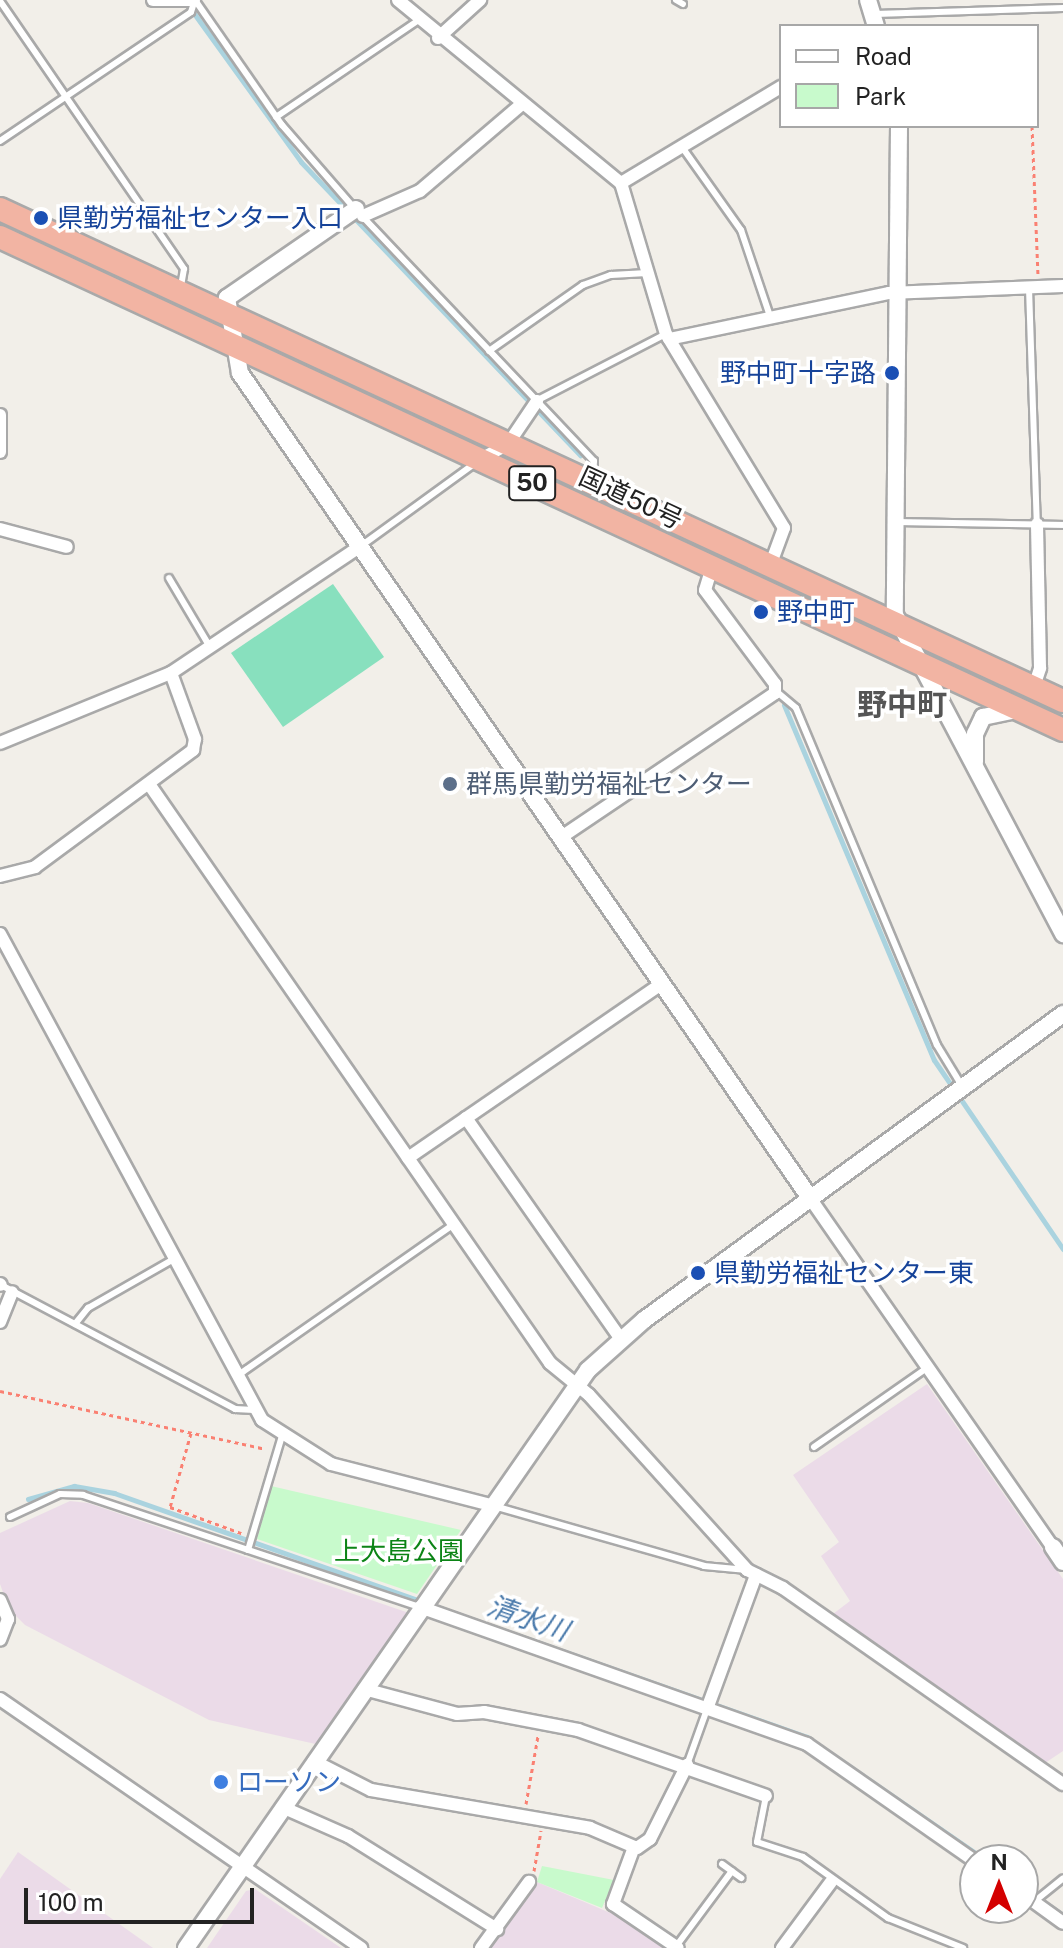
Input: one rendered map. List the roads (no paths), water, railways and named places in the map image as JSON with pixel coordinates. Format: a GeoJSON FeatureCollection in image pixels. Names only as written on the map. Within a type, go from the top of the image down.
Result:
{"type":"FeatureCollection","features":[{"type":"Feature","properties":{"kind":"highway","name":"国道50号"},"geometry":{"type":"LineString","coordinates":[[0,209],[1063,701]]}},
{"type":"Feature","properties":{"kind":"highway","name":"国道50号"},"geometry":{"type":"LineString","coordinates":[[0,237],[1063,730]]}},
{"type":"Feature","properties":{"kind":"street"},"geometry":{"type":"LineString","coordinates":[[153,0],[195,0]]}},
{"type":"Feature","properties":{"kind":"street"},"geometry":{"type":"LineString","coordinates":[[398,0],[417,21],[621,183],[667,337],[782,523],[784,536],[770,566]]}},
{"type":"Feature","properties":{"kind":"street"},"geometry":{"type":"LineString","coordinates":[[438,38],[480,0]]}},
{"type":"Feature","properties":{"kind":"street"},"geometry":{"type":"LineString","coordinates":[[621,183],[680,143],[779,88]]}},
{"type":"Feature","properties":{"kind":"street"},"geometry":{"type":"LineString","coordinates":[[522,104],[414,195],[359,213],[230,294],[225,313],[230,343],[247,386],[1063,1562]]}},
{"type":"Feature","properties":{"kind":"street"},"geometry":{"type":"LineString","coordinates":[[899,128],[901,292],[898,522],[893,606],[898,625],[1062,928]]}},
{"type":"Feature","properties":{"kind":"street"},"geometry":{"type":"LineString","coordinates":[[667,337],[901,292],[1063,286]]}},
{"type":"Feature","properties":{"kind":"street"},"geometry":{"type":"LineString","coordinates":[[481,459],[508,444],[537,401]]}},
{"type":"Feature","properties":{"kind":"street"},"geometry":{"type":"LineString","coordinates":[[0,415],[0,452]]}},
{"type":"Feature","properties":{"kind":"street"},"geometry":{"type":"LineString","coordinates":[[1034,687],[1040,668],[1037,524]]}},
{"type":"Feature","properties":{"kind":"street"},"geometry":{"type":"LineString","coordinates":[[0,529],[67,547]]}},
{"type":"Feature","properties":{"kind":"street"},"geometry":{"type":"LineString","coordinates":[[0,743],[171,673],[358,548]]}},
{"type":"Feature","properties":{"kind":"street"},"geometry":{"type":"LineString","coordinates":[[560,838],[776,691],[708,595],[704,584],[712,567]]}},
{"type":"Feature","properties":{"kind":"street"},"geometry":{"type":"LineString","coordinates":[[0,876],[35,867],[149,784],[196,744],[171,673]]}},
{"type":"Feature","properties":{"kind":"street"},"geometry":{"type":"LineString","coordinates":[[976,766],[975,734],[983,717],[992,711],[1020,710]]}},
{"type":"Feature","properties":{"kind":"street"},"geometry":{"type":"LineString","coordinates":[[149,784],[550,1363],[752,1573],[789,1592],[1063,1784]]}},
{"type":"Feature","properties":{"kind":"street"},"geometry":{"type":"LineString","coordinates":[[0,934],[254,1410],[282,1436],[331,1464],[491,1505]]}},
{"type":"Feature","properties":{"kind":"street"},"geometry":{"type":"LineString","coordinates":[[408,1158],[661,984]]}},
{"type":"Feature","properties":{"kind":"street"},"geometry":{"type":"LineString","coordinates":[[186,1948],[574,1385],[620,1338],[1063,1014]]}},
{"type":"Feature","properties":{"kind":"street"},"geometry":{"type":"LineString","coordinates":[[466,1118],[620,1338]]}},
{"type":"Feature","properties":{"kind":"street"},"geometry":{"type":"LineString","coordinates":[[0,1322],[4,1287]]}},
{"type":"Feature","properties":{"kind":"street"},"geometry":{"type":"LineString","coordinates":[[707,1709],[752,1573]]}},
{"type":"Feature","properties":{"kind":"street"},"geometry":{"type":"LineString","coordinates":[[0,1600],[8,1619],[0,1640]]}},
{"type":"Feature","properties":{"kind":"street"},"geometry":{"type":"LineString","coordinates":[[420,1607],[814,1747],[959,1850]]}},
{"type":"Feature","properties":{"kind":"street"},"geometry":{"type":"LineString","coordinates":[[364,1689],[457,1714],[484,1712],[578,1730],[687,1765],[766,1796]]}},
{"type":"Feature","properties":{"kind":"street"},"geometry":{"type":"LineString","coordinates":[[0,1699],[361,1948]]}},
{"type":"Feature","properties":{"kind":"street"},"geometry":{"type":"LineString","coordinates":[[314,1761],[371,1790],[600,1831],[634,1847]]}},
{"type":"Feature","properties":{"kind":"street"},"geometry":{"type":"LineString","coordinates":[[677,1947],[613,1904],[634,1847],[650,1839],[687,1765]]}},
{"type":"Feature","properties":{"kind":"street"},"geometry":{"type":"LineString","coordinates":[[282,1807],[348,1836],[497,1929]]}},
{"type":"Feature","properties":{"kind":"street"},"geometry":{"type":"LineString","coordinates":[[481,1948],[529,1882]]}},
{"type":"Feature","properties":{"kind":"street"},"geometry":{"type":"LineString","coordinates":[[782,1948],[831,1882]]}},
{"type":"Feature","properties":{"kind":"street"},"geometry":{"type":"LineString","coordinates":[[1039,1906],[1063,1923]]}},
{"type":"Feature","properties":{"kind":"lane"},"geometry":{"type":"LineString","coordinates":[[0,141],[191,12],[195,0]]}},
{"type":"Feature","properties":{"kind":"lane"},"geometry":{"type":"LineString","coordinates":[[195,0],[276,117],[359,213],[594,461],[592,484]]}},
{"type":"Feature","properties":{"kind":"lane"},"geometry":{"type":"LineString","coordinates":[[0,1],[184,269],[178,293]]}},
{"type":"Feature","properties":{"kind":"lane"},"geometry":{"type":"LineString","coordinates":[[871,18],[1063,8]]}},
{"type":"Feature","properties":{"kind":"lane"},"geometry":{"type":"LineString","coordinates":[[276,117],[417,21]]}},
{"type":"Feature","properties":{"kind":"lane"},"geometry":{"type":"LineString","coordinates":[[680,143],[741,230],[770,316]]}},
{"type":"Feature","properties":{"kind":"lane"},"geometry":{"type":"LineString","coordinates":[[489,351],[583,285],[611,275],[647,273]]}},
{"type":"Feature","properties":{"kind":"lane"},"geometry":{"type":"LineString","coordinates":[[1034,287],[1037,524]]}},
{"type":"Feature","properties":{"kind":"lane"},"geometry":{"type":"LineString","coordinates":[[537,401],[667,337]]}},
{"type":"Feature","properties":{"kind":"lane"},"geometry":{"type":"LineString","coordinates":[[358,548],[481,459]]}},
{"type":"Feature","properties":{"kind":"lane"},"geometry":{"type":"LineString","coordinates":[[898,522],[1063,525]]}},
{"type":"Feature","properties":{"kind":"lane"},"geometry":{"type":"LineString","coordinates":[[169,578],[210,647]]}},
{"type":"Feature","properties":{"kind":"lane"},"geometry":{"type":"LineString","coordinates":[[776,691],[796,708],[937,1045],[963,1087]]}},
{"type":"Feature","properties":{"kind":"lane"},"geometry":{"type":"LineString","coordinates":[[235,1378],[454,1224]]}},
{"type":"Feature","properties":{"kind":"lane"},"geometry":{"type":"LineString","coordinates":[[75,1324],[88,1308],[174,1259]]}},
{"type":"Feature","properties":{"kind":"lane"},"geometry":{"type":"LineString","coordinates":[[4,1287],[235,1409],[254,1410]]}},
{"type":"Feature","properties":{"kind":"lane"},"geometry":{"type":"LineString","coordinates":[[814,1447],[927,1368]]}},
{"type":"Feature","properties":{"kind":"lane"},"geometry":{"type":"LineString","coordinates":[[248,1550],[282,1436]]}},
{"type":"Feature","properties":{"kind":"lane"},"geometry":{"type":"LineString","coordinates":[[10,1517],[71,1493],[420,1607]]}},
{"type":"Feature","properties":{"kind":"lane"},"geometry":{"type":"LineString","coordinates":[[491,1505],[704,1566],[752,1573]]}},
{"type":"Feature","properties":{"kind":"lane"},"geometry":{"type":"LineString","coordinates":[[687,1765],[707,1709]]}},
{"type":"Feature","properties":{"kind":"lane"},"geometry":{"type":"LineString","coordinates":[[766,1796],[754,1840],[803,1857],[831,1882],[888,1918],[963,1948]]}},
{"type":"Feature","properties":{"kind":"lane"},"geometry":{"type":"LineString","coordinates":[[722,1864],[741,1878]]}},
{"type":"Feature","properties":{"kind":"lane"},"geometry":{"type":"LineString","coordinates":[[677,1947],[732,1871]]}},
{"type":"Feature","properties":{"kind":"lane"},"geometry":{"type":"LineString","coordinates":[[1039,1892],[1063,1878]]}},
{"type":"Feature","properties":{"kind":"waterway"},"geometry":{"type":"LineString","coordinates":[[185,1],[301,162],[580,455]]}},
{"type":"Feature","properties":{"kind":"waterway"},"geometry":{"type":"LineString","coordinates":[[784,705],[934,1060],[1063,1249]]}},
{"type":"Feature","properties":{"kind":"waterway","name":"清水川"},"geometry":{"type":"LineString","coordinates":[[28,1499],[74,1486],[114,1493],[807,1737],[962,1844]]}},
{"type":"Feature","properties":{"kind":"waterway","name":"清水川"},"geometry":{"type":"LineString","coordinates":[[1050,1906],[1063,1915]]}},
{"type":"Feature","properties":{"kind":"place","name":"県勤労福祉センター入口"},"geometry":{"type":"Point","coordinates":[41,218]}},
{"type":"Feature","properties":{"kind":"place","name":"野中町十字路"},"geometry":{"type":"Point","coordinates":[892,373]}},
{"type":"Feature","properties":{"kind":"place","name":"野中町"},"geometry":{"type":"Point","coordinates":[761,612]}},
{"type":"Feature","properties":{"kind":"place","name":"群馬県勤労福祉センター"},"geometry":{"type":"Point","coordinates":[450,784]}},
{"type":"Feature","properties":{"kind":"place","name":"県勤労福祉センター東"},"geometry":{"type":"Point","coordinates":[698,1273]}},
{"type":"Feature","properties":{"kind":"place","name":"ローソン"},"geometry":{"type":"Point","coordinates":[221,1782]}},
{"type":"Feature","properties":{"kind":"district","name":"野中町"},"geometry":{"type":"Point","coordinates":[902,704]}},
{"type":"Feature","properties":{"kind":"park label","name":"上大島公園"},"geometry":{"type":"Point","coordinates":[399,1551]}}]}
